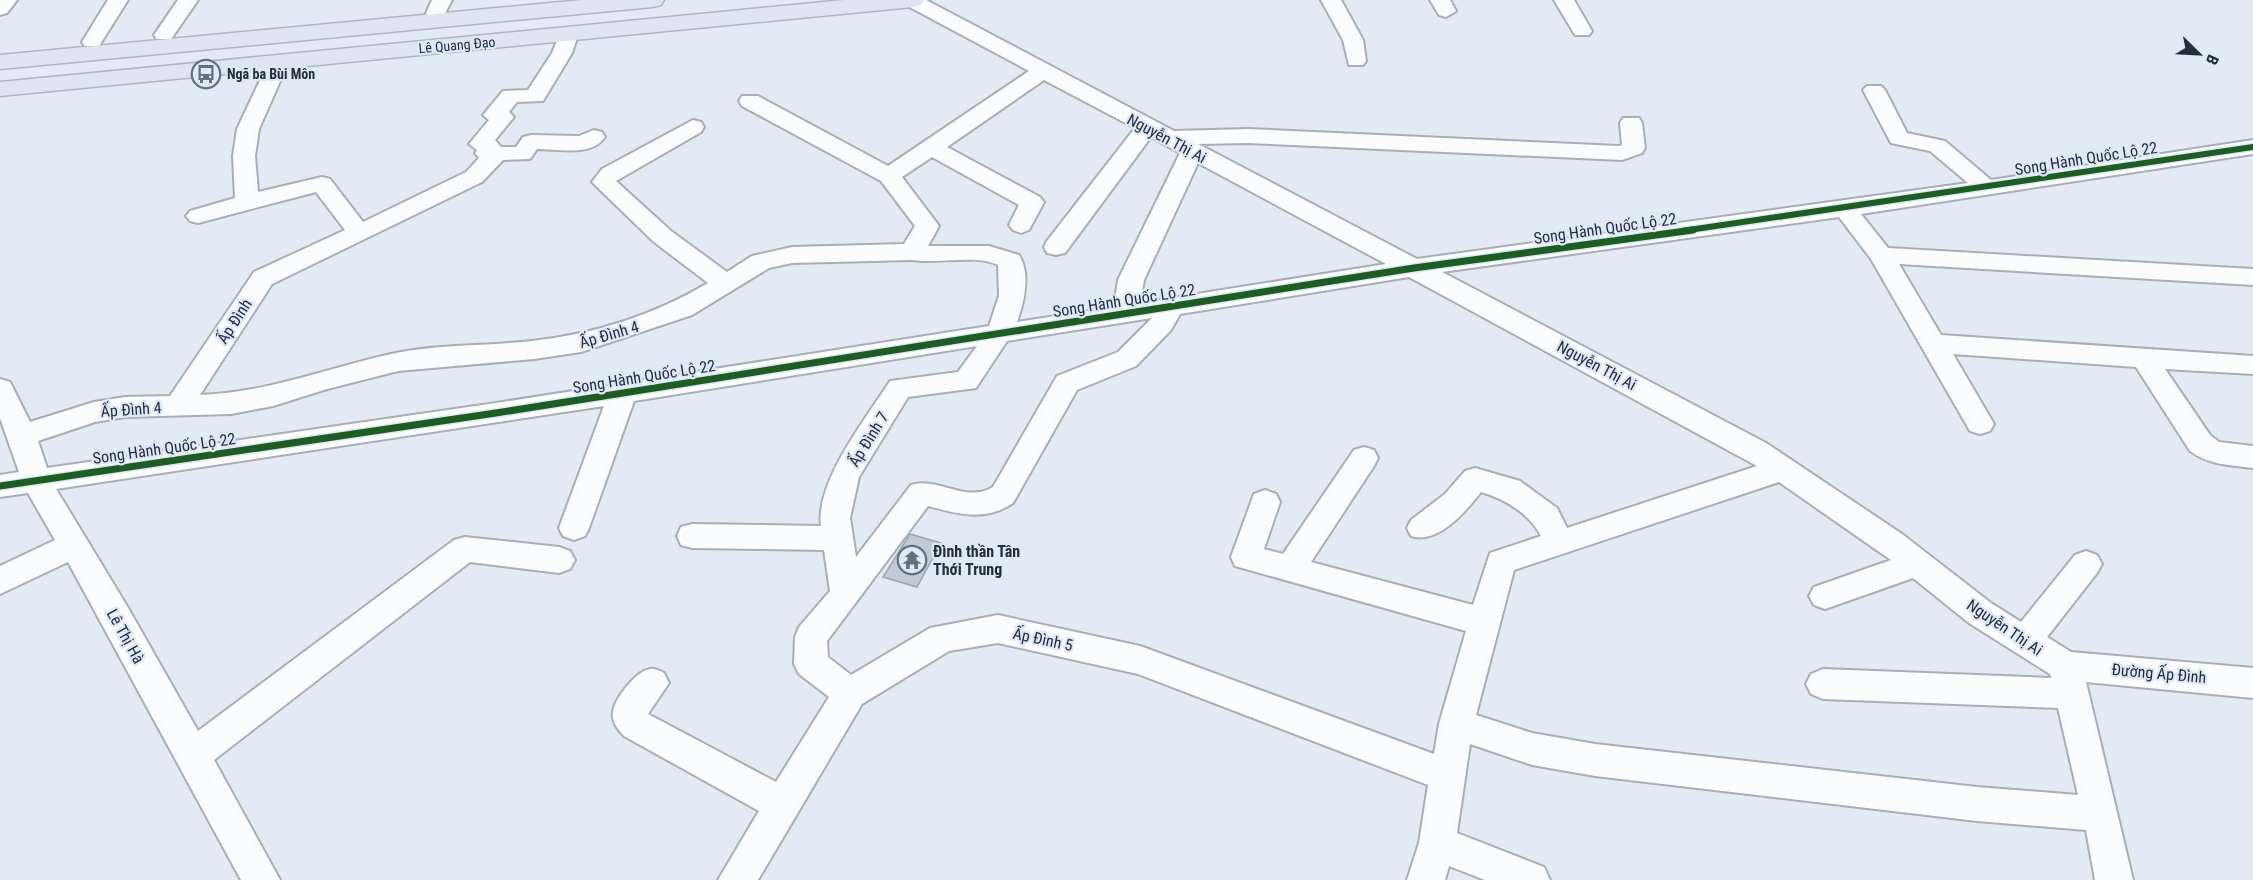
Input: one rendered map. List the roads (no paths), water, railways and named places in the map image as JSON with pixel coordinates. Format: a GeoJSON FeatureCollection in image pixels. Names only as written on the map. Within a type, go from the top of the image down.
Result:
{"type":"FeatureCollection","features":[{"type":"Feature","properties":{"kind":"highway"},"geometry":{"type":"LineString","coordinates":[[0,52],[439,6],[576,0]]}},
{"type":"Feature","properties":{"kind":"highway","name":"Lê Quang Đạo"},"geometry":{"type":"LineString","coordinates":[[0,62],[653,0]]}},
{"type":"Feature","properties":{"kind":"highway","name":"Lê Quang Đạo"},"geometry":{"type":"LineString","coordinates":[[0,78],[825,0]]}},
{"type":"Feature","properties":{"kind":"highway","name":"Lê Quang Đạo"},"geometry":{"type":"LineString","coordinates":[[0,89],[912,0]]}},
{"type":"Feature","properties":{"kind":"street"},"geometry":{"type":"LineString","coordinates":[[0,9],[7,0]]}},
{"type":"Feature","properties":{"kind":"street"},"geometry":{"type":"LineString","coordinates":[[92,42],[118,0]]}},
{"type":"Feature","properties":{"kind":"street"},"geometry":{"type":"LineString","coordinates":[[164,35],[188,0]]}},
{"type":"Feature","properties":{"kind":"street","name":"Nguyễn Thị Ai"},"geometry":{"type":"LineString","coordinates":[[912,0],[1042,72],[1756,451],[1918,564],[1980,613],[2024,642],[2068,680]]}},
{"type":"Feature","properties":{"kind":"street"},"geometry":{"type":"LineString","coordinates":[[1331,0],[1353,40],[1356,61]]}},
{"type":"Feature","properties":{"kind":"street"},"geometry":{"type":"LineString","coordinates":[[1564,0],[1582,31]]}},
{"type":"Feature","properties":{"kind":"street"},"geometry":{"type":"LineString","coordinates":[[503,179],[474,177],[483,147],[503,117],[494,115],[511,96],[535,96],[562,53],[568,35]]}},
{"type":"Feature","properties":{"kind":"street"},"geometry":{"type":"LineString","coordinates":[[248,202],[244,156],[248,129],[279,61]]}},
{"type":"Feature","properties":{"kind":"street"},"geometry":{"type":"LineString","coordinates":[[888,176],[1042,72]]}},
{"type":"Feature","properties":{"kind":"street"},"geometry":{"type":"LineString","coordinates":[[1874,90],[1899,138],[1937,146],[1956,160],[1985,188]]}},
{"type":"Feature","properties":{"kind":"street"},"geometry":{"type":"LineString","coordinates":[[750,101],[888,176],[927,226],[912,252]]}},
{"type":"Feature","properties":{"kind":"street"},"geometry":{"type":"LineString","coordinates":[[1168,138],[1248,136],[1622,153],[1634,148],[1631,123]]}},
{"type":"Feature","properties":{"kind":"street"},"geometry":{"type":"LineString","coordinates":[[693,127],[610,174],[604,182],[631,211],[727,283]]}},
{"type":"Feature","properties":{"kind":"street"},"geometry":{"type":"LineString","coordinates":[[1056,247],[1147,127]]}},
{"type":"Feature","properties":{"kind":"street"},"geometry":{"type":"LineString","coordinates":[[483,147],[522,154],[531,142],[583,142],[594,137]]}},
{"type":"Feature","properties":{"kind":"street"},"geometry":{"type":"LineString","coordinates":[[931,147],[1032,202],[1021,225]]}},
{"type":"Feature","properties":{"kind":"street","name":"Song Hành Quốc Lộ 22"},"geometry":{"type":"LineString","coordinates":[[0,486],[623,393],[1414,268],[1845,209],[2253,147]]}},
{"type":"Feature","properties":{"kind":"street"},"geometry":{"type":"LineString","coordinates":[[1126,313],[1131,280],[1192,151]]}},
{"type":"Feature","properties":{"kind":"street","name":"Ấp Đình"},"geometry":{"type":"LineString","coordinates":[[178,406],[263,278],[474,177]]}},
{"type":"Feature","properties":{"kind":"street"},"geometry":{"type":"LineString","coordinates":[[198,216],[322,184],[359,233]]}},
{"type":"Feature","properties":{"kind":"street"},"geometry":{"type":"LineString","coordinates":[[1845,209],[1881,255],[1980,424]]}},
{"type":"Feature","properties":{"kind":"street","name":"Ấp Đình 4"},"geometry":{"type":"LineString","coordinates":[[22,435],[94,412],[125,407],[231,404],[273,396],[323,380],[398,362],[534,350],[582,343],[656,320],[682,309],[761,262],[792,255],[912,252],[952,256],[1001,254],[1010,261],[1015,281],[1001,333]]}},
{"type":"Feature","properties":{"kind":"street"},"geometry":{"type":"LineString","coordinates":[[1881,255],[2253,277]]}},
{"type":"Feature","properties":{"kind":"street"},"geometry":{"type":"LineString","coordinates":[[850,693],[811,664],[811,637],[921,493],[980,507],[994,504],[1003,495],[1067,383],[1127,359],[1162,324],[1171,306]]}},
{"type":"Feature","properties":{"kind":"street","name":"Ấp Đình 7"},"geometry":{"type":"LineString","coordinates":[[846,594],[835,518],[845,476],[900,388],[966,381],[1001,333]]}},
{"type":"Feature","properties":{"kind":"street"},"geometry":{"type":"LineString","coordinates":[[1933,344],[2253,364]]}},
{"type":"Feature","properties":{"kind":"street"},"geometry":{"type":"LineString","coordinates":[[2143,357],[2200,443],[2212,452],[2253,458]]}},
{"type":"Feature","properties":{"kind":"street","name":"Lê Thị Hà"},"geometry":{"type":"LineString","coordinates":[[0,389],[22,435],[36,481],[116,616],[261,880]]}},
{"type":"Feature","properties":{"kind":"street"},"geometry":{"type":"LineString","coordinates":[[574,528],[623,393]]}},
{"type":"Feature","properties":{"kind":"street"},"geometry":{"type":"LineString","coordinates":[[1290,569],[1364,458]]}},
{"type":"Feature","properties":{"kind":"street"},"geometry":{"type":"LineString","coordinates":[[1426,880],[1437,843],[1456,724],[1501,562],[1782,469]]}},
{"type":"Feature","properties":{"kind":"street"},"geometry":{"type":"LineString","coordinates":[[1422,528],[1456,502],[1475,479],[1510,489],[1546,516],[1559,542]]}},
{"type":"Feature","properties":{"kind":"street"},"geometry":{"type":"LineString","coordinates":[[1265,502],[1246,557],[1484,622]]}},
{"type":"Feature","properties":{"kind":"street"},"geometry":{"type":"LineString","coordinates":[[692,536],[838,538]]}},
{"type":"Feature","properties":{"kind":"street"},"geometry":{"type":"LineString","coordinates":[[0,581],[73,545]]}},
{"type":"Feature","properties":{"kind":"street"},"geometry":{"type":"LineString","coordinates":[[192,756],[465,549],[559,560]]}},
{"type":"Feature","properties":{"kind":"street"},"geometry":{"type":"LineString","coordinates":[[1825,596],[1918,564]]}},
{"type":"Feature","properties":{"kind":"street"},"geometry":{"type":"LineString","coordinates":[[2024,642],[2086,564]]}},
{"type":"Feature","properties":{"kind":"street","name":"Ấp Đình 5"},"geometry":{"type":"LineString","coordinates":[[737,880],[850,693],[942,638],[998,629],[1140,660],[1448,776]]}},
{"type":"Feature","properties":{"kind":"street"},"geometry":{"type":"LineString","coordinates":[[2068,680],[2101,814],[2114,880]]}},
{"type":"Feature","properties":{"kind":"street","name":"Đường Ấp Đình"},"geometry":{"type":"LineString","coordinates":[[1822,684],[2068,680],[2253,682]]}},
{"type":"Feature","properties":{"kind":"street"},"geometry":{"type":"LineString","coordinates":[[652,683],[630,711],[630,719],[636,725],[781,804]]}},
{"type":"Feature","properties":{"kind":"street"},"geometry":{"type":"LineString","coordinates":[[1456,724],[1532,748],[1595,760],[1977,804],[2101,814]]}},
{"type":"Feature","properties":{"kind":"street"},"geometry":{"type":"LineString","coordinates":[[1437,843],[1531,880]]}},
{"type":"Feature","properties":{"kind":"place","name":"Ngã ba Bùi Môn"},"geometry":{"type":"Point","coordinates":[206,74]}},
{"type":"Feature","properties":{"kind":"place","name":"Đình thần Tân Thới Trung"},"geometry":{"type":"Point","coordinates":[912,560]}}]}
